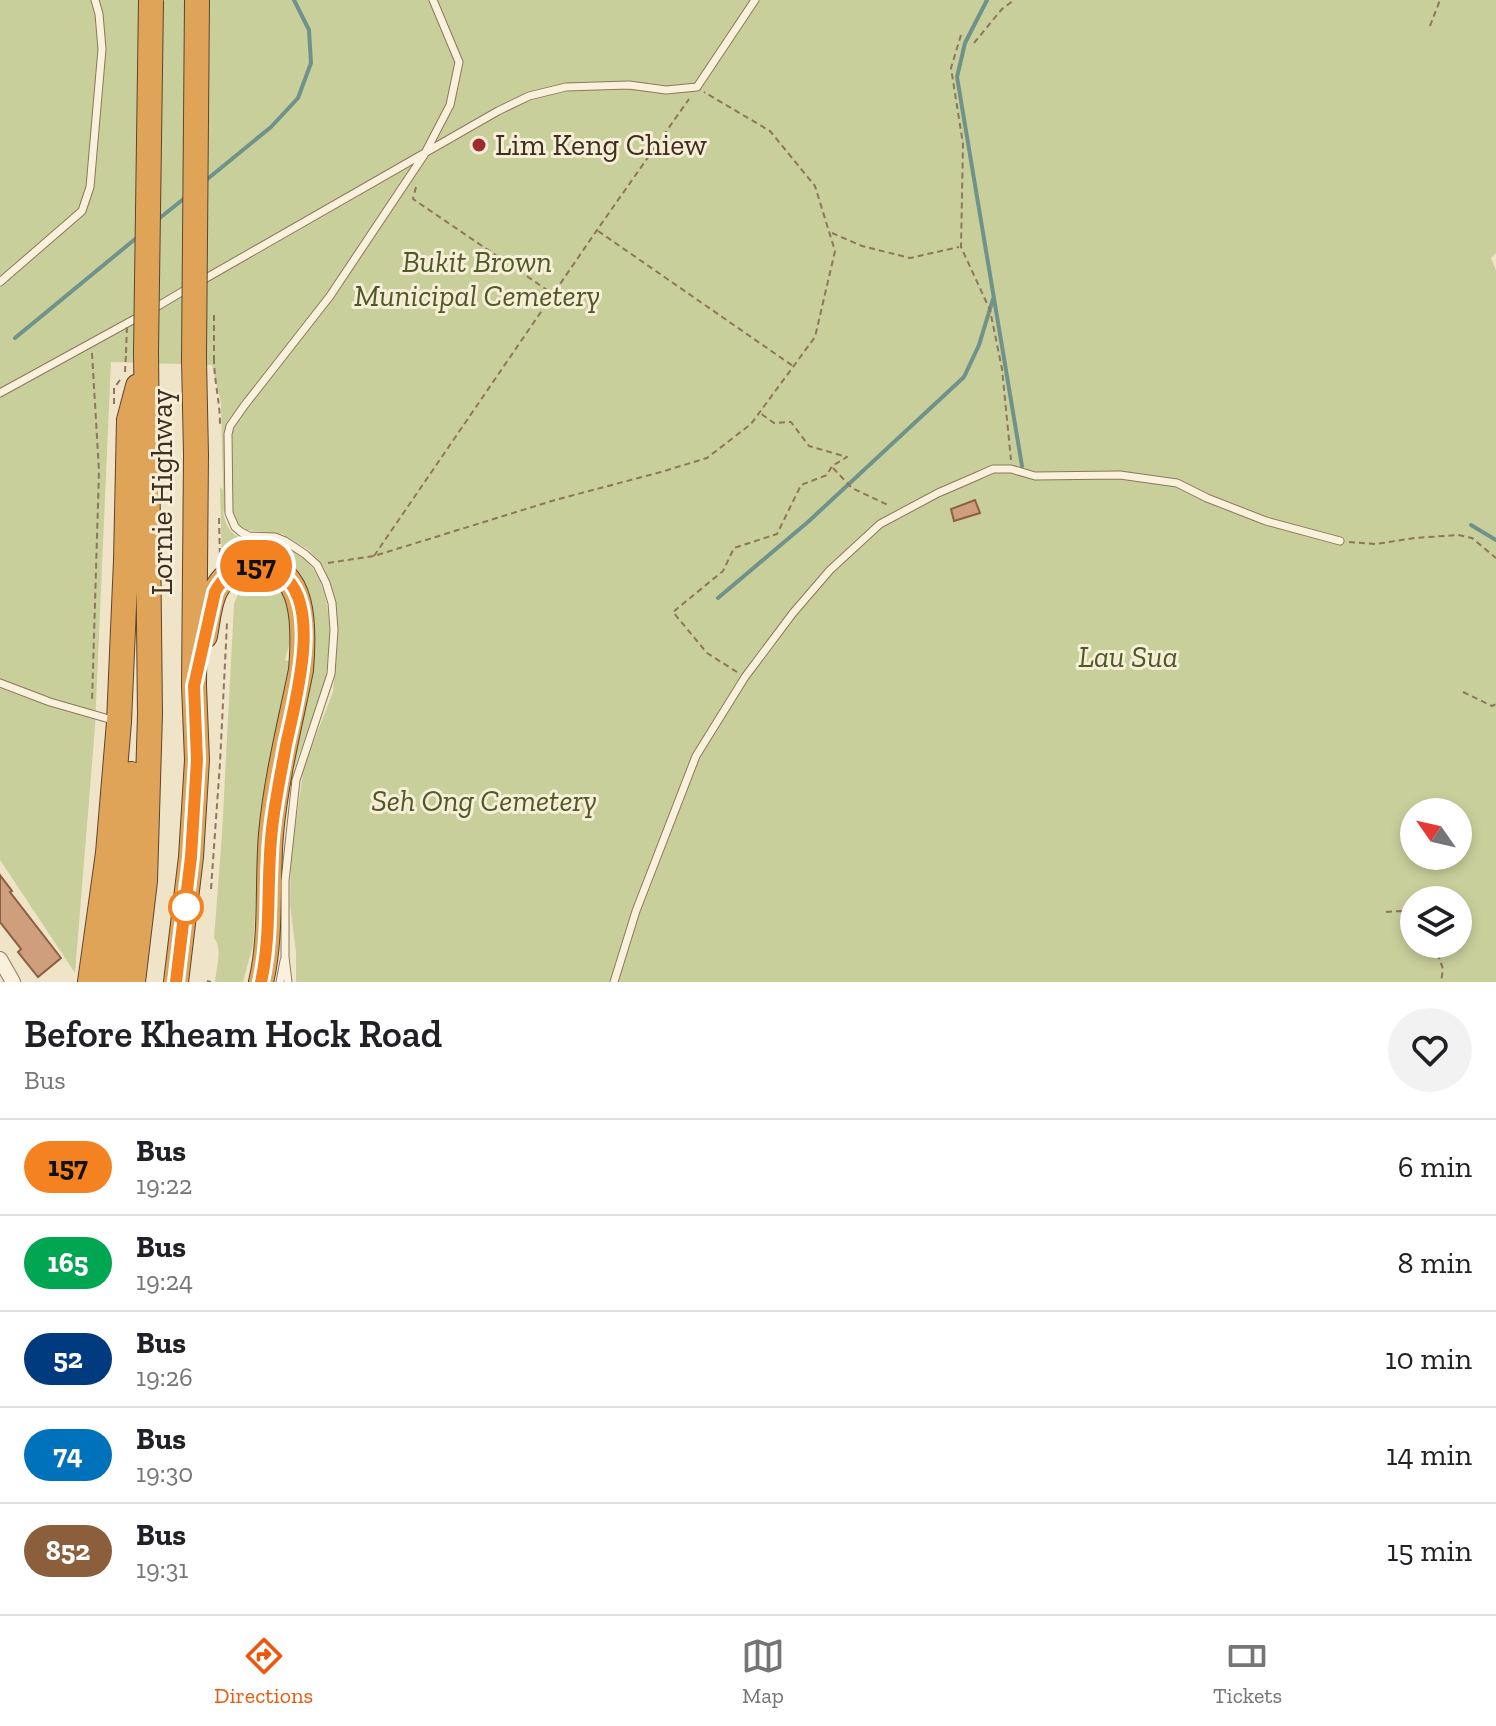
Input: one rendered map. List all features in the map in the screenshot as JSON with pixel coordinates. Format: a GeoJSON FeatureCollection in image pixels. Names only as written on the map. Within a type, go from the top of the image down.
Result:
{"type":"FeatureCollection","features":[{"type":"Feature","properties":{"kind":"highway","name":"Lornie Highway"},"geometry":{"type":"LineString","coordinates":[[133,982],[145,881],[150,714],[145,356],[151,0]]}},
{"type":"Feature","properties":{"kind":"highway","name":"Lornie Highway"},"geometry":{"type":"LineString","coordinates":[[176,982],[191,857],[197,760],[194,686],[194,359],[197,0]]}},
{"type":"Feature","properties":{"kind":"highway"},"geometry":{"type":"LineString","coordinates":[[90,982],[108,853],[119,722],[129,420],[145,356]]}},
{"type":"Feature","properties":{"kind":"highway"},"geometry":{"type":"LineString","coordinates":[[194,686],[215,592],[222,581],[236,569],[251,566],[264,566],[285,577],[294,588],[301,606],[303,648],[272,829],[261,982]]}},
{"type":"Feature","properties":{"kind":"highway"},"geometry":{"type":"LineString","coordinates":[[110,982],[123,875],[135,715],[149,625]]}},
{"type":"Feature","properties":{"kind":"street"},"geometry":{"type":"LineString","coordinates":[[0,959],[13,982]]}},
{"type":"Feature","properties":{"kind":"lane"},"geometry":{"type":"LineString","coordinates":[[0,282],[82,211],[90,187],[102,49],[95,0]]}},
{"type":"Feature","properties":{"kind":"lane"},"geometry":{"type":"LineString","coordinates":[[288,982],[285,881],[296,780],[325,694],[334,652],[332,603],[317,565],[295,546],[275,537],[249,536],[235,527],[229,513],[228,434],[244,406],[330,296],[424,155],[450,105],[459,62],[433,0]]}},
{"type":"Feature","properties":{"kind":"lane"},"geometry":{"type":"LineString","coordinates":[[0,393],[529,96],[566,87],[629,85],[666,90],[697,87],[755,0]]}},
{"type":"Feature","properties":{"kind":"lane"},"geometry":{"type":"LineString","coordinates":[[614,982],[636,911],[696,756],[745,677],[793,613],[830,570],[880,524],[938,493],[993,469],[1011,469],[1035,476],[1120,475],[1177,483],[1266,521],[1340,541]]}},
{"type":"Feature","properties":{"kind":"lane"},"geometry":{"type":"LineString","coordinates":[[0,683],[92,716],[119,722]]}},
{"type":"Feature","properties":{"kind":"lane"},"geometry":{"type":"LineString","coordinates":[[280,982],[285,957]]}},
{"type":"Feature","properties":{"kind":"path"},"geometry":{"type":"LineString","coordinates":[[974,43],[1002,9],[1014,0]]}},
{"type":"Feature","properties":{"kind":"path"},"geometry":{"type":"LineString","coordinates":[[1430,26],[1440,0]]}},
{"type":"Feature","properties":{"kind":"path"},"geometry":{"type":"LineString","coordinates":[[961,35],[951,68],[963,144],[961,247],[990,310],[1002,369],[1011,469]]}},
{"type":"Feature","properties":{"kind":"path"},"geometry":{"type":"LineString","coordinates":[[317,565],[374,556],[555,500],[707,458],[751,424],[815,337],[835,251],[815,186],[770,131],[697,87],[374,556]]}},
{"type":"Feature","properties":{"kind":"path"},"geometry":{"type":"LineString","coordinates":[[417,184],[413,199],[553,294]]}},
{"type":"Feature","properties":{"kind":"path"},"geometry":{"type":"LineString","coordinates":[[597,230],[793,367]]}},
{"type":"Feature","properties":{"kind":"path"},"geometry":{"type":"LineString","coordinates":[[829,232],[862,246],[910,258],[961,247]]}},
{"type":"Feature","properties":{"kind":"path"},"geometry":{"type":"LineString","coordinates":[[91,343],[99,471],[92,716]]}},
{"type":"Feature","properties":{"kind":"path"},"geometry":{"type":"LineString","coordinates":[[745,677],[707,653],[673,612],[723,571],[734,548],[777,534],[801,485],[827,475],[832,466],[847,457],[809,446],[791,422],[774,423],[760,413]]}},
{"type":"Feature","properties":{"kind":"path"},"geometry":{"type":"LineString","coordinates":[[832,466],[852,488],[902,511]]}},
{"type":"Feature","properties":{"kind":"path"},"geometry":{"type":"LineString","coordinates":[[1340,541],[1376,544],[1458,535],[1472,538],[1496,558]]}},
{"type":"Feature","properties":{"kind":"path"},"geometry":{"type":"LineString","coordinates":[[1463,692],[1492,706],[1496,704]]}},
{"type":"Feature","properties":{"kind":"path"},"geometry":{"type":"LineString","coordinates":[[1386,912],[1400,911]]}},
{"type":"Feature","properties":{"kind":"path"},"geometry":{"type":"LineString","coordinates":[[1439,958],[1443,969],[1441,982]]}},
{"type":"Feature","properties":{"kind":"green space"},"geometry":{"type":"Polygon","coordinates":[[[0,0],[1496,0],[1496,253],[1491,258],[1496,270],[1496,982],[296,982],[290,904],[291,856],[304,766],[333,692],[338,638],[331,585],[324,568],[309,550],[282,534],[246,530],[223,511],[228,526],[238,537],[276,543],[298,553],[319,579],[325,596],[329,650],[325,680],[295,767],[292,767],[314,666],[308,664],[303,590],[222,565],[221,403],[212,365],[111,362],[95,727],[75,973],[0,860],[0,0]]]}},
{"type":"Feature","properties":{"kind":"green space"},"geometry":{"type":"Polygon","coordinates":[[[254,581],[274,584],[285,597],[291,615],[291,638],[285,660],[292,662],[258,867],[253,945],[243,982],[215,982],[219,953],[214,938],[234,604],[241,591],[254,581]]]}},
{"type":"Feature","properties":{"kind":"building"},"geometry":{"type":"Polygon","coordinates":[[[975,500],[980,513],[954,521],[951,509],[975,500]]]}},
{"type":"Feature","properties":{"kind":"building"},"geometry":{"type":"Polygon","coordinates":[[[0,875],[61,958],[38,977],[0,922],[0,875]]]}},
{"type":"Feature","properties":{"kind":"waterway"},"geometry":{"type":"LineString","coordinates":[[205,181],[271,127],[298,98],[311,63],[309,30],[294,0]]}},
{"type":"Feature","properties":{"kind":"waterway"},"geometry":{"type":"LineString","coordinates":[[987,0],[965,43],[957,77],[1022,466]]}},
{"type":"Feature","properties":{"kind":"waterway"},"geometry":{"type":"LineString","coordinates":[[156,221],[186,197]]}},
{"type":"Feature","properties":{"kind":"waterway"},"geometry":{"type":"LineString","coordinates":[[15,338],[140,235]]}},
{"type":"Feature","properties":{"kind":"waterway"},"geometry":{"type":"LineString","coordinates":[[718,598],[809,521],[964,377],[979,345],[993,299]]}},
{"type":"Feature","properties":{"kind":"waterway"},"geometry":{"type":"LineString","coordinates":[[1471,525],[1496,540]]}},
{"type":"Feature","properties":{"kind":"bus line","name":"157"},"geometry":{"type":"LineString","coordinates":[[176,982],[191,857],[197,760],[194,686],[215,592],[236,569],[264,566],[285,577],[294,588],[301,606],[304,628],[301,670],[272,829],[261,982]]}},
{"type":"Feature","properties":{"kind":"place","name":"Lim Keng Chiew"},"geometry":{"type":"Point","coordinates":[479,145]}},
{"type":"Feature","properties":{"kind":"park label","name":"Bukit Brown Municipal Cemetery"},"geometry":{"type":"Point","coordinates":[477,279]}},
{"type":"Feature","properties":{"kind":"park label","name":"Lau Sua"},"geometry":{"type":"Point","coordinates":[1128,657]}},
{"type":"Feature","properties":{"kind":"park label","name":"Seh Ong Cemetery"},"geometry":{"type":"Point","coordinates":[484,801]}}]}
